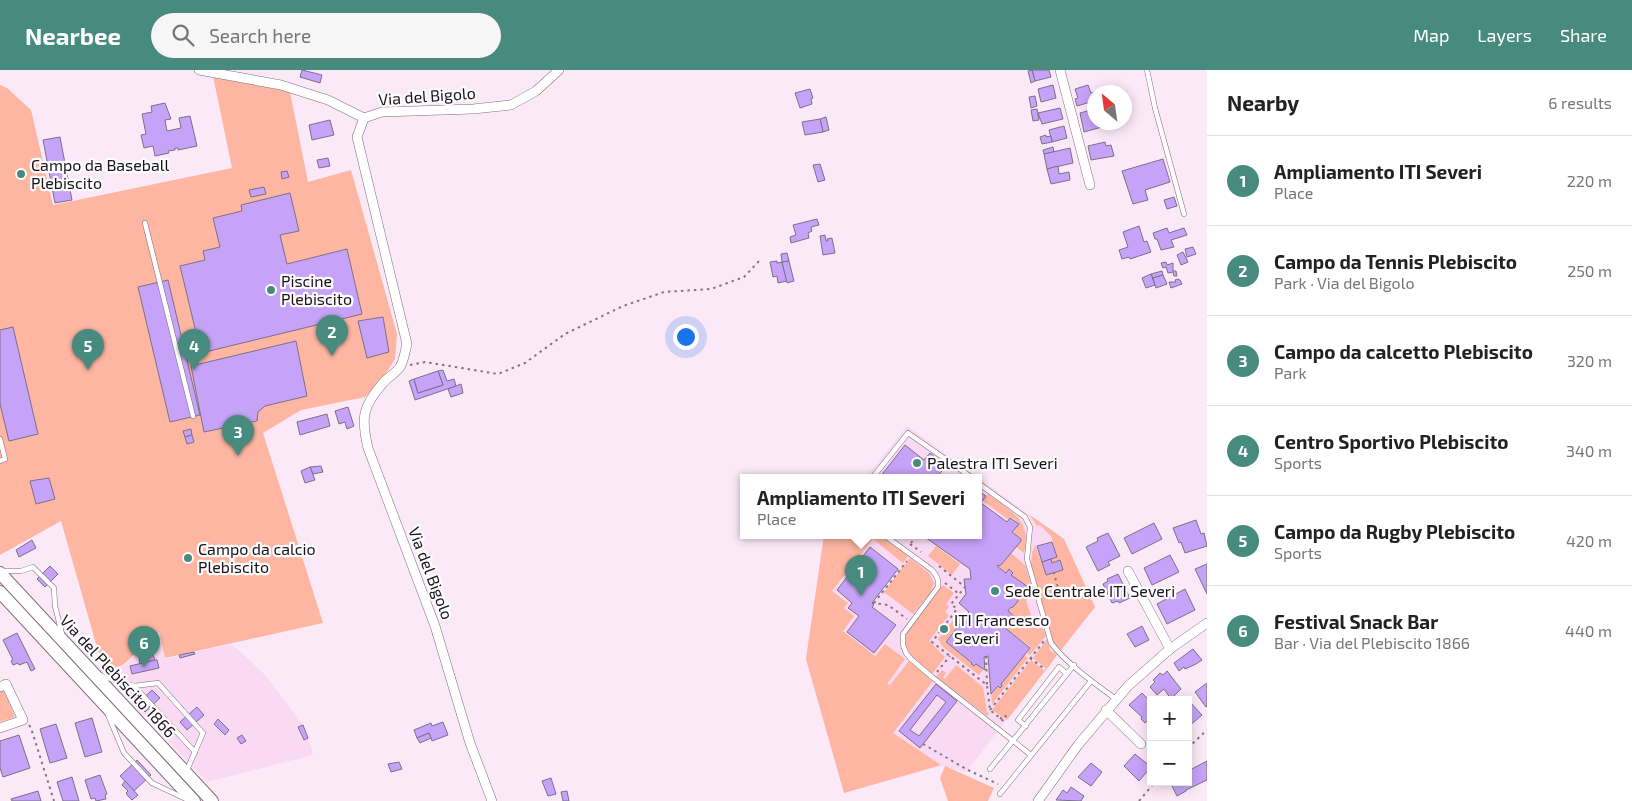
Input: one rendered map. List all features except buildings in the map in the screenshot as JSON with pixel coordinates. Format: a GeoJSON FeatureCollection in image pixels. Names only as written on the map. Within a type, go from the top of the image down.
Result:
{"type":"FeatureCollection","features":[{"type":"Feature","properties":{"kind":"main road","name":"Via del Plebiscito 1866"},"geometry":{"type":"LineString","coordinates":[[0,572],[212,801]]}},
{"type":"Feature","properties":{"kind":"main road","name":"Via del Plebiscito 1866"},"geometry":{"type":"LineString","coordinates":[[0,592],[194,801]]}},
{"type":"Feature","properties":{"kind":"street"},"geometry":{"type":"LineString","coordinates":[[199,70],[281,85],[328,100],[364,118]]}},
{"type":"Feature","properties":{"kind":"street","name":"Via del Bigolo"},"geometry":{"type":"LineString","coordinates":[[492,801],[470,743],[435,626],[368,448],[363,427],[364,413],[371,399],[383,382],[400,367],[407,344],[357,137],[364,118],[382,112],[473,109],[511,105],[536,91],[559,70]]}},
{"type":"Feature","properties":{"kind":"street"},"geometry":{"type":"LineString","coordinates":[[1060,70],[1090,185]]}},
{"type":"Feature","properties":{"kind":"street"},"geometry":{"type":"LineString","coordinates":[[1128,571],[1170,649]]}},
{"type":"Feature","properties":{"kind":"street"},"geometry":{"type":"LineString","coordinates":[[1038,801],[1106,710],[1128,686],[1170,649],[1207,623]]}},
{"type":"Feature","properties":{"kind":"street"},"geometry":{"type":"LineString","coordinates":[[0,687],[6,684],[23,720],[0,728]]}},
{"type":"Feature","properties":{"kind":"street"},"geometry":{"type":"LineString","coordinates":[[1106,710],[1141,744]]}},
{"type":"Feature","properties":{"kind":"lane"},"geometry":{"type":"LineString","coordinates":[[1147,70],[1155,108],[1184,214]]}},
{"type":"Feature","properties":{"kind":"lane"},"geometry":{"type":"LineString","coordinates":[[146,223],[193,416]]}},
{"type":"Feature","properties":{"kind":"lane"},"geometry":{"type":"LineString","coordinates":[[875,474],[908,433],[967,474]]}},
{"type":"Feature","properties":{"kind":"lane"},"geometry":{"type":"LineString","coordinates":[[0,439],[5,459],[0,460]]}},
{"type":"Feature","properties":{"kind":"lane"},"geometry":{"type":"LineString","coordinates":[[982,486],[1024,517],[1030,527],[1027,559],[1051,642],[1058,652],[1116,700]]}},
{"type":"Feature","properties":{"kind":"lane"},"geometry":{"type":"LineString","coordinates":[[889,539],[932,570],[937,576],[938,587],[903,634],[903,645],[906,653],[932,677],[1032,755]]}},
{"type":"Feature","properties":{"kind":"lane"},"geometry":{"type":"LineString","coordinates":[[0,572],[21,571],[33,568],[54,588],[55,606],[65,643]]}},
{"type":"Feature","properties":{"kind":"lane"},"geometry":{"type":"LineString","coordinates":[[990,769],[1074,665]]}},
{"type":"Feature","properties":{"kind":"lane"},"geometry":{"type":"LineString","coordinates":[[1026,726],[1018,720],[1053,675],[1059,668],[1067,674]]}},
{"type":"Feature","properties":{"kind":"lane"},"geometry":{"type":"LineString","coordinates":[[94,674],[134,686],[158,684],[203,733],[186,773]]}},
{"type":"Feature","properties":{"kind":"lane"},"geometry":{"type":"LineString","coordinates":[[1000,794],[1091,681]]}},
{"type":"Feature","properties":{"kind":"lane"},"geometry":{"type":"LineString","coordinates":[[134,686],[195,752]]}},
{"type":"Feature","properties":{"kind":"lane"},"geometry":{"type":"LineString","coordinates":[[103,702],[124,753],[152,783],[190,801]]}},
{"type":"Feature","properties":{"kind":"path"},"geometry":{"type":"LineString","coordinates":[[400,367],[425,362],[498,374],[525,364],[565,334],[623,306],[664,292],[711,289],[744,277],[760,260]]}},
{"type":"Feature","properties":{"kind":"path"},"geometry":{"type":"LineString","coordinates":[[910,544],[914,539]]}},
{"type":"Feature","properties":{"kind":"path"},"geometry":{"type":"LineString","coordinates":[[911,555],[873,603],[888,606],[911,622]]}},
{"type":"Feature","properties":{"kind":"path"},"geometry":{"type":"LineString","coordinates":[[1038,599],[1059,592],[1054,573]]}},
{"type":"Feature","properties":{"kind":"path"},"geometry":{"type":"LineString","coordinates":[[937,576],[959,594]]}},
{"type":"Feature","properties":{"kind":"path"},"geometry":{"type":"LineString","coordinates":[[964,587],[951,604],[957,609],[932,642],[987,686]]}},
{"type":"Feature","properties":{"kind":"path"},"geometry":{"type":"LineString","coordinates":[[990,710],[1049,636]]}},
{"type":"Feature","properties":{"kind":"path"},"geometry":{"type":"LineString","coordinates":[[932,677],[950,656]]}},
{"type":"Feature","properties":{"kind":"path"},"geometry":{"type":"LineString","coordinates":[[986,656],[990,710],[1006,723]]}},
{"type":"Feature","properties":{"kind":"path"},"geometry":{"type":"LineString","coordinates":[[1030,658],[1046,670]]}},
{"type":"Feature","properties":{"kind":"path"},"geometry":{"type":"LineString","coordinates":[[1000,719],[1004,715],[1009,718]]}},
{"type":"Feature","properties":{"kind":"path"},"geometry":{"type":"LineString","coordinates":[[23,720],[32,728],[54,801]]}},
{"type":"Feature","properties":{"kind":"path"},"geometry":{"type":"LineString","coordinates":[[1192,744],[1207,730]]}},
{"type":"Feature","properties":{"kind":"path"},"geometry":{"type":"LineString","coordinates":[[923,744],[968,770],[1005,787]]}},
{"type":"Feature","properties":{"kind":"path"},"geometry":{"type":"LineString","coordinates":[[1139,801],[1152,786]]}},
{"type":"Feature","properties":{"kind":"shaded area"},"geometry":{"type":"Polygon","coordinates":[[[213,76],[290,92],[308,182],[351,170],[397,334],[395,359],[381,381],[365,397],[301,410],[263,433],[323,623],[165,658],[159,632],[123,665],[110,669],[100,658],[61,521],[0,555],[0,85],[7,88],[31,110],[53,205],[232,168],[213,76]]]}},
{"type":"Feature","properties":{"kind":"shaded area"},"geometry":{"type":"Polygon","coordinates":[[[907,426],[974,474],[868,474],[907,426]]]}},
{"type":"Feature","properties":{"kind":"shaded area","name":"ITI Francesco Severi"},"geometry":{"type":"Polygon","coordinates":[[[982,481],[1064,539],[1095,607],[966,772],[941,766],[844,793],[806,659],[823,539],[982,539],[982,481]]]}},
{"type":"Feature","properties":{"kind":"shaded area"},"geometry":{"type":"Polygon","coordinates":[[[988,494],[1018,518],[1025,532],[1024,553],[1016,547],[1022,539],[1013,532],[1019,523],[1011,517],[1009,520],[983,501],[988,494]]]}},
{"type":"Feature","properties":{"kind":"shaded area"},"geometry":{"type":"Polygon","coordinates":[[[1030,515],[1064,539],[1095,607],[1061,650],[1053,642],[1031,565],[1035,545],[1046,575],[1063,570],[1060,560],[1052,563],[1051,559],[1057,557],[1051,536],[1040,525],[1037,526],[1030,515]]]}},
{"type":"Feature","properties":{"kind":"shaded area"},"geometry":{"type":"Polygon","coordinates":[[[823,539],[873,539],[832,591],[848,603],[844,608],[854,616],[843,631],[875,656],[885,644],[905,659],[887,684],[890,685],[909,661],[933,681],[893,733],[941,765],[844,793],[806,659],[823,539]]]}},
{"type":"Feature","properties":{"kind":"shaded area"},"geometry":{"type":"Polygon","coordinates":[[[873,539],[885,539],[908,556],[903,563],[873,539]]]}},
{"type":"Feature","properties":{"kind":"shaded area"},"geometry":{"type":"Polygon","coordinates":[[[936,546],[960,564],[952,575],[928,556],[936,546]]]}},
{"type":"Feature","properties":{"kind":"shaded area"},"geometry":{"type":"Polygon","coordinates":[[[1011,553],[1025,565],[1035,596],[1026,600],[1035,628],[1043,628],[1046,636],[1030,655],[1027,653],[1031,647],[1005,628],[1005,623],[1000,623],[1004,617],[1012,622],[1016,617],[1008,611],[1018,601],[1019,597],[1021,599],[1021,595],[1028,587],[1011,575],[1013,572],[1009,569],[1006,572],[998,566],[1001,566],[1011,553]]]}},
{"type":"Feature","properties":{"kind":"shaded area"},"geometry":{"type":"Polygon","coordinates":[[[910,558],[929,573],[934,583],[931,592],[913,614],[884,592],[910,558]]]}},
{"type":"Feature","properties":{"kind":"shaded area"},"geometry":{"type":"Polygon","coordinates":[[[943,585],[954,593],[946,604],[949,607],[945,612],[949,615],[929,641],[945,657],[932,674],[912,658],[906,645],[900,638],[905,639],[910,627],[943,585]]]}},
{"type":"Feature","properties":{"kind":"shaded area"},"geometry":{"type":"Polygon","coordinates":[[[960,612],[965,616],[945,642],[972,663],[973,666],[976,664],[984,669],[979,675],[943,647],[938,639],[960,612]]]}},
{"type":"Feature","properties":{"kind":"shaded area"},"geometry":{"type":"Polygon","coordinates":[[[159,633],[165,659],[232,644],[266,676],[301,722],[309,738],[313,755],[207,782],[100,668],[124,666],[159,633]]]}},
{"type":"Feature","properties":{"kind":"shaded area"},"geometry":{"type":"Polygon","coordinates":[[[1047,639],[1050,650],[1057,655],[1047,669],[1033,658],[1047,639]]]}},
{"type":"Feature","properties":{"kind":"shaded area"},"geometry":{"type":"Polygon","coordinates":[[[1024,655],[1028,658],[992,704],[991,695],[998,687],[1002,686],[1001,684],[1024,655]]]}},
{"type":"Feature","properties":{"kind":"shaded area"},"geometry":{"type":"Polygon","coordinates":[[[1031,660],[1045,671],[1007,720],[992,710],[1031,660]]]}},
{"type":"Feature","properties":{"kind":"shaded area"},"geometry":{"type":"Polygon","coordinates":[[[956,665],[983,687],[987,712],[989,714],[987,716],[936,677],[942,670],[946,673],[943,677],[945,679],[956,665]]]}},
{"type":"Feature","properties":{"kind":"shaded area"},"geometry":{"type":"Polygon","coordinates":[[[4,690],[15,717],[0,722],[0,691],[4,690]]]}},
{"type":"Feature","properties":{"kind":"shaded area"},"geometry":{"type":"Polygon","coordinates":[[[945,766],[994,788],[988,801],[948,801],[940,778],[945,766]]]}},
{"type":"Feature","properties":{"kind":"place","name":"Campo da Baseball Plebiscito"},"geometry":{"type":"Point","coordinates":[21,174]}},
{"type":"Feature","properties":{"kind":"place","name":"Piscine Plebiscito"},"geometry":{"type":"Point","coordinates":[271,290]}},
{"type":"Feature","properties":{"kind":"place","name":"Campo da Tennis Plebiscito"},"geometry":{"type":"Point","coordinates":[332,356]}},
{"type":"Feature","properties":{"kind":"place","name":"Campo da Rugby Plebiscito"},"geometry":{"type":"Point","coordinates":[88,370]}},
{"type":"Feature","properties":{"kind":"place","name":"Centro Sportivo Plebiscito"},"geometry":{"type":"Point","coordinates":[194,370]}},
{"type":"Feature","properties":{"kind":"place","name":"Campo da calcetto Plebiscito"},"geometry":{"type":"Point","coordinates":[238,456]}},
{"type":"Feature","properties":{"kind":"place","name":"Palestra ITI Severi"},"geometry":{"type":"Point","coordinates":[917,463]}},
{"type":"Feature","properties":{"kind":"place","name":"Campo da calcio Plebiscito"},"geometry":{"type":"Point","coordinates":[188,558]}},
{"type":"Feature","properties":{"kind":"place","name":"Sede Centrale ITI Severi"},"geometry":{"type":"Point","coordinates":[995,591]}},
{"type":"Feature","properties":{"kind":"place","name":"Ampliamento ITI Severi"},"geometry":{"type":"Point","coordinates":[861,596]}},
{"type":"Feature","properties":{"kind":"place","name":"ITI Francesco Severi"},"geometry":{"type":"Point","coordinates":[944,629]}},
{"type":"Feature","properties":{"kind":"place","name":"Festival Snack Bar"},"geometry":{"type":"Point","coordinates":[144,667]}}]}
